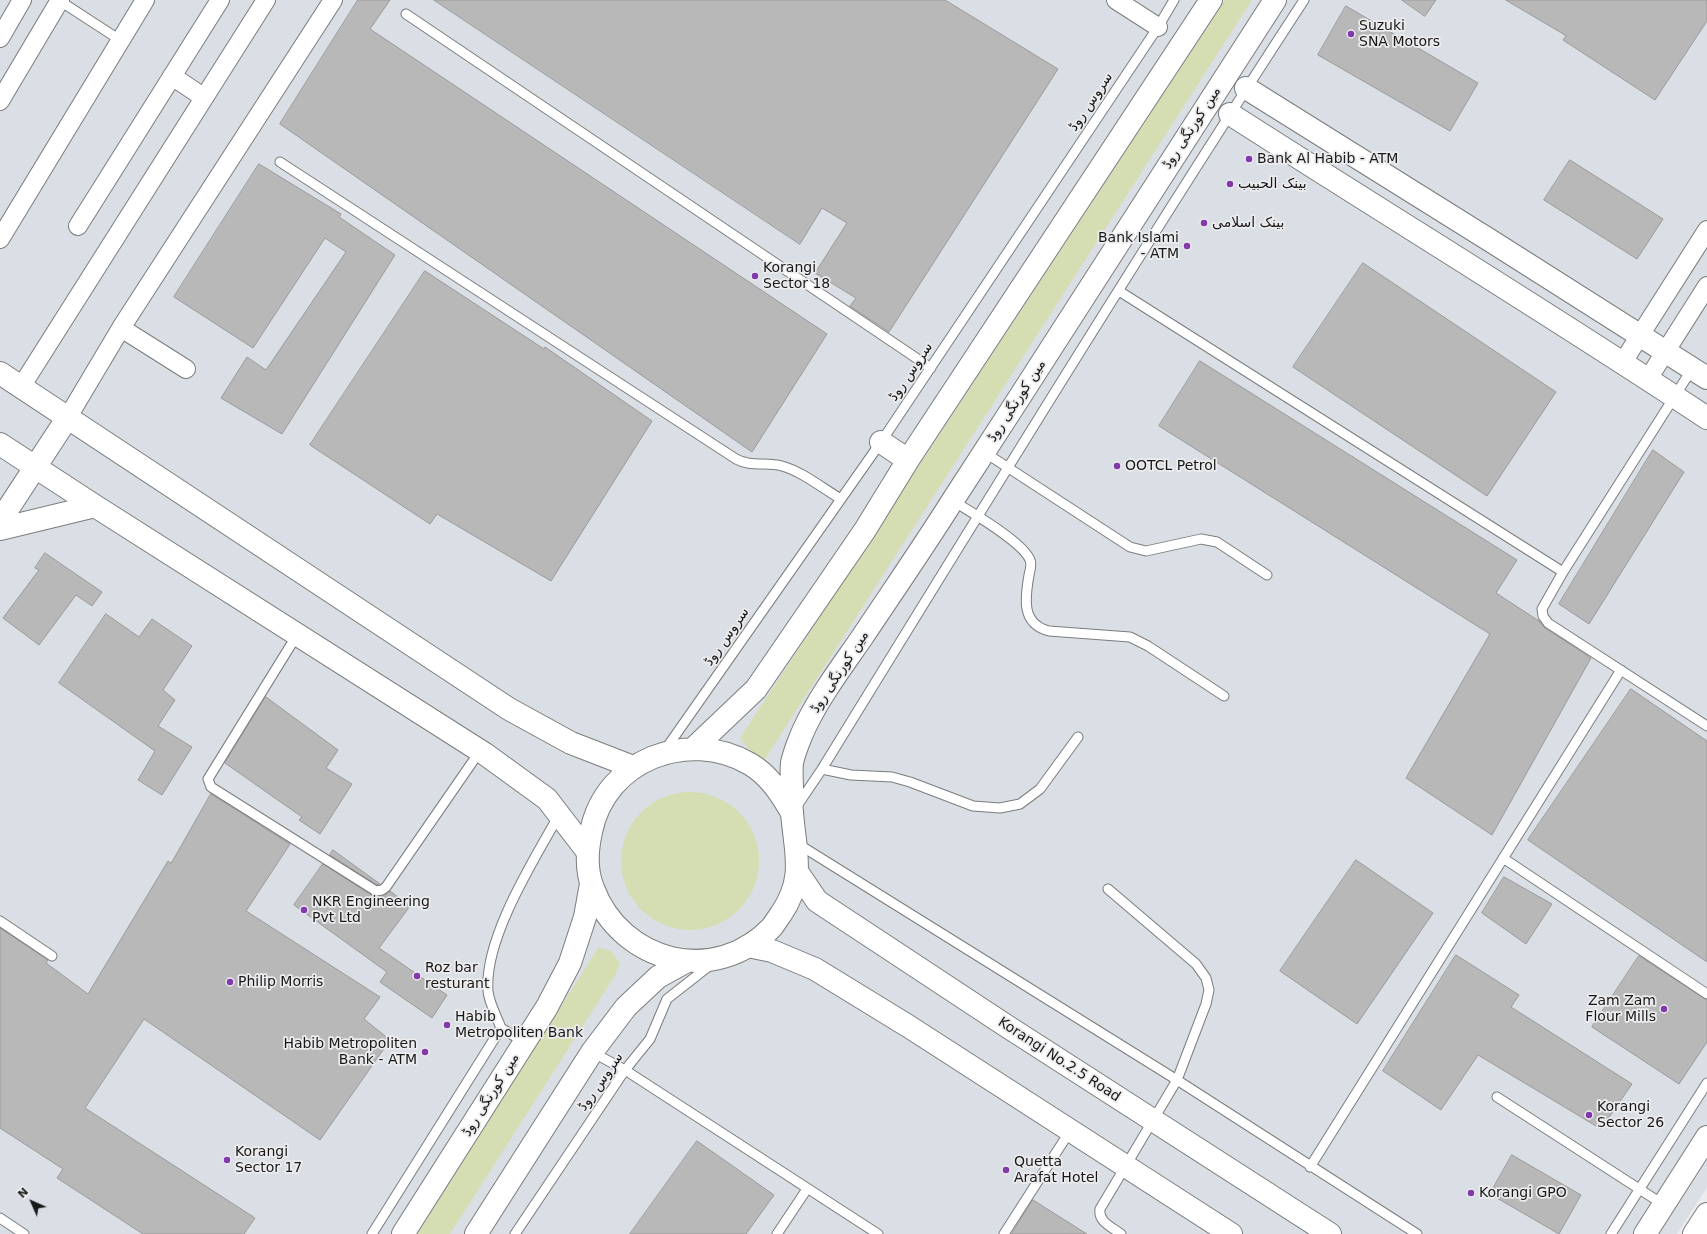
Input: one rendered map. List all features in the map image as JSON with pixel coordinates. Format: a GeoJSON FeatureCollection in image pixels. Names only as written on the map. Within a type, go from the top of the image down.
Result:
{"type":"FeatureCollection","features":[{"type":"Feature","properties":{"kind":"main road"},"geometry":{"type":"LineString","coordinates":[[694,748],[756,690],[865,530],[908,460],[1211,0]]}},
{"type":"Feature","properties":{"kind":"main road","name":"مین کورنگی روڈ"},"geometry":{"type":"LineString","coordinates":[[798,873],[792,813],[792,763],[806,726],[833,680],[953,500],[1275,0]]}},
{"type":"Feature","properties":{"kind":"main road"},"geometry":{"type":"LineString","coordinates":[[1246,88],[1700,373]]}},
{"type":"Feature","properties":{"kind":"main road"},"geometry":{"type":"LineString","coordinates":[[1230,114],[1371,205],[1623,362],[1707,418]]}},
{"type":"Feature","properties":{"kind":"main road"},"geometry":{"type":"LineString","coordinates":[[0,373],[508,709],[571,743],[633,767]]}},
{"type":"Feature","properties":{"kind":"main road"},"geometry":{"type":"LineString","coordinates":[[0,521],[68,417]]}},
{"type":"Feature","properties":{"kind":"main road"},"geometry":{"type":"LineString","coordinates":[[881,442],[908,460]]}},
{"type":"Feature","properties":{"kind":"main road"},"geometry":{"type":"LineString","coordinates":[[0,444],[297,636],[480,751],[547,799],[587,851]]}},
{"type":"Feature","properties":{"kind":"main road"},"geometry":{"type":"LineString","coordinates":[[0,529],[95,506]]}},
{"type":"Feature","properties":{"kind":"main road"},"geometry":{"type":"LineString","coordinates":[[792,813],[776,786],[753,765],[725,752],[694,748],[663,752],[633,767],[609,790],[593,819],[587,851],[591,884],[604,914],[627,938],[655,954],[687,961],[720,958],[748,946],[772,927],[789,902],[798,873]]}},
{"type":"Feature","properties":{"kind":"main road","name":"Korangi No.2.5 Road"},"geometry":{"type":"LineString","coordinates":[[798,873],[817,901],[1153,1121],[1330,1234]]}},
{"type":"Feature","properties":{"kind":"main road","name":"مین کورنگی روڈ"},"geometry":{"type":"LineString","coordinates":[[403,1234],[547,1008],[570,963],[585,917],[591,884]]}},
{"type":"Feature","properties":{"kind":"main road"},"geometry":{"type":"LineString","coordinates":[[748,946],[772,951],[815,969],[908,1026],[1231,1234]]}},
{"type":"Feature","properties":{"kind":"main road"},"geometry":{"type":"LineString","coordinates":[[476,1234],[592,1052],[632,1002],[658,977],[687,961]]}},
{"type":"Feature","properties":{"kind":"main road"},"geometry":{"type":"LineString","coordinates":[[1645,1234],[1707,1137]]}},
{"type":"Feature","properties":{"kind":"main road"},"geometry":{"type":"LineString","coordinates":[[1694,1234],[1707,1214]]}},
{"type":"Feature","properties":{"kind":"street"},"geometry":{"type":"LineString","coordinates":[[0,38],[22,0]]}},
{"type":"Feature","properties":{"kind":"street"},"geometry":{"type":"LineString","coordinates":[[0,239],[144,0]]}},
{"type":"Feature","properties":{"kind":"street"},"geometry":{"type":"LineString","coordinates":[[78,226],[220,0]]}},
{"type":"Feature","properties":{"kind":"street"},"geometry":{"type":"LineString","coordinates":[[21,387],[203,97],[266,0]]}},
{"type":"Feature","properties":{"kind":"street"},"geometry":{"type":"LineString","coordinates":[[68,417],[121,328],[333,0]]}},
{"type":"Feature","properties":{"kind":"street"},"geometry":{"type":"LineString","coordinates":[[1116,0],[1158,27]]}},
{"type":"Feature","properties":{"kind":"street"},"geometry":{"type":"LineString","coordinates":[[0,101],[60,1]]}},
{"type":"Feature","properties":{"kind":"street"},"geometry":{"type":"LineString","coordinates":[[172,76],[203,97]]}},
{"type":"Feature","properties":{"kind":"street"},"geometry":{"type":"LineString","coordinates":[[1623,362],[1707,230]]}},
{"type":"Feature","properties":{"kind":"street"},"geometry":{"type":"LineString","coordinates":[[1648,379],[1707,286]]}},
{"type":"Feature","properties":{"kind":"street"},"geometry":{"type":"LineString","coordinates":[[121,328],[186,369]]}},
{"type":"Feature","properties":{"kind":"lane","name":"سروس روڈ"},"geometry":{"type":"LineString","coordinates":[[663,752],[881,442],[1158,27],[1174,0]]}},
{"type":"Feature","properties":{"kind":"lane"},"geometry":{"type":"LineString","coordinates":[[792,813],[822,769],[978,516],[1246,88],[1304,0]]}},
{"type":"Feature","properties":{"kind":"lane"},"geometry":{"type":"LineString","coordinates":[[60,1],[120,40]]}},
{"type":"Feature","properties":{"kind":"lane"},"geometry":{"type":"LineString","coordinates":[[406,14],[931,368]]}},
{"type":"Feature","properties":{"kind":"lane"},"geometry":{"type":"LineString","coordinates":[[280,162],[736,459],[743,463],[781,466],[795,471],[841,499]]}},
{"type":"Feature","properties":{"kind":"lane"},"geometry":{"type":"LineString","coordinates":[[1119,291],[1563,572]]}},
{"type":"Feature","properties":{"kind":"lane"},"geometry":{"type":"LineString","coordinates":[[1700,373],[1675,397],[1563,572],[1542,609],[1543,616],[1548,623],[1707,726]]}},
{"type":"Feature","properties":{"kind":"lane"},"geometry":{"type":"LineString","coordinates":[[984,452],[1130,547],[1146,551],[1201,539],[1208,540],[1217,542],[1267,575]]}},
{"type":"Feature","properties":{"kind":"lane"},"geometry":{"type":"LineString","coordinates":[[953,500],[1020,546],[1031,562],[1026,607],[1030,617],[1041,629],[1049,631],[1130,637],[1148,646],[1224,696]]}},
{"type":"Feature","properties":{"kind":"lane"},"geometry":{"type":"LineString","coordinates":[[297,636],[208,779],[211,787],[376,891],[382,890],[386,887],[480,751]]}},
{"type":"Feature","properties":{"kind":"lane"},"geometry":{"type":"LineString","coordinates":[[1310,1166],[1621,670]]}},
{"type":"Feature","properties":{"kind":"lane"},"geometry":{"type":"LineString","coordinates":[[822,769],[850,775],[892,777],[910,782],[973,806],[1000,808],[1020,804],[1040,789],[1078,737]]}},
{"type":"Feature","properties":{"kind":"lane"},"geometry":{"type":"LineString","coordinates":[[524,1042],[501,1028],[488,993],[488,975],[491,955],[505,916],[559,815]]}},
{"type":"Feature","properties":{"kind":"lane"},"geometry":{"type":"LineString","coordinates":[[796,843],[1177,1080],[1417,1234]]}},
{"type":"Feature","properties":{"kind":"lane"},"geometry":{"type":"LineString","coordinates":[[1503,858],[1707,994]]}},
{"type":"Feature","properties":{"kind":"lane"},"geometry":{"type":"LineString","coordinates":[[1108,889],[1196,964],[1206,978],[1209,990],[1206,1004],[1177,1080],[1100,1209],[1099,1215],[1102,1220],[1121,1234]]}},
{"type":"Feature","properties":{"kind":"lane"},"geometry":{"type":"LineString","coordinates":[[0,921],[52,956]]}},
{"type":"Feature","properties":{"kind":"lane","name":"سروس روڈ"},"geometry":{"type":"LineString","coordinates":[[515,1234],[625,1070],[650,1039],[667,999],[720,958]]}},
{"type":"Feature","properties":{"kind":"lane"},"geometry":{"type":"LineString","coordinates":[[372,1234],[501,1028]]}},
{"type":"Feature","properties":{"kind":"lane"},"geometry":{"type":"LineString","coordinates":[[592,1052],[625,1070],[878,1234]]}},
{"type":"Feature","properties":{"kind":"lane"},"geometry":{"type":"LineString","coordinates":[[1611,1234],[1707,1083]]}},
{"type":"Feature","properties":{"kind":"lane"},"geometry":{"type":"LineString","coordinates":[[1497,1097],[1664,1205]]}},
{"type":"Feature","properties":{"kind":"lane"},"geometry":{"type":"LineString","coordinates":[[1004,1234],[1070,1130]]}},
{"type":"Feature","properties":{"kind":"lane"},"geometry":{"type":"LineString","coordinates":[[777,1234],[807,1189]]}},
{"type":"Feature","properties":{"kind":"lane"},"geometry":{"type":"LineString","coordinates":[[0,1218],[24,1234]]}},
{"type":"Feature","properties":{"kind":"shaded area"},"geometry":{"type":"Polygon","coordinates":[[[0,0],[1707,0],[1707,1187],[1677,1234],[0,1234],[0,0]]]}},
{"type":"Feature","properties":{"kind":"green space"},"geometry":{"type":"Polygon","coordinates":[[[1225,0],[1252,0],[765,759],[757,755],[748,748],[740,738],[1225,0]]]}},
{"type":"Feature","properties":{"kind":"green space"},"geometry":{"type":"Polygon","coordinates":[[[683,792],[697,792],[723,800],[739,812],[751,828],[754,835],[758,848],[758,874],[754,887],[751,894],[739,910],[723,922],[716,925],[697,930],[683,930],[657,922],[641,910],[629,894],[626,887],[621,868],[621,854],[629,828],[641,812],[657,800],[664,797],[683,792]]]}},
{"type":"Feature","properties":{"kind":"green space"},"geometry":{"type":"Polygon","coordinates":[[[598,948],[609,950],[616,957],[620,964],[616,974],[450,1234],[417,1234],[598,948]]]}},
{"type":"Feature","properties":{"kind":"building"},"geometry":{"type":"Polygon","coordinates":[[[358,0],[390,0],[370,29],[827,334],[752,452],[280,124],[358,0]]]}},
{"type":"Feature","properties":{"kind":"building"},"geometry":{"type":"Polygon","coordinates":[[[434,0],[945,0],[1058,69],[889,332],[850,306],[856,298],[815,273],[847,223],[822,208],[800,244],[434,0]]]}},
{"type":"Feature","properties":{"kind":"building"},"geometry":{"type":"Polygon","coordinates":[[[1402,0],[1436,0],[1425,16],[1402,0]]]}},
{"type":"Feature","properties":{"kind":"building"},"geometry":{"type":"Polygon","coordinates":[[[1506,0],[1707,0],[1707,21],[1655,100],[1563,40],[1566,36],[1506,0]]]}},
{"type":"Feature","properties":{"kind":"building"},"geometry":{"type":"Polygon","coordinates":[[[1346,6],[1478,83],[1450,131],[1318,55],[1346,6]]]}},
{"type":"Feature","properties":{"kind":"building"},"geometry":{"type":"Polygon","coordinates":[[[1570,160],[1663,219],[1637,259],[1544,200],[1570,160]]]}},
{"type":"Feature","properties":{"kind":"building"},"geometry":{"type":"Polygon","coordinates":[[[259,164],[341,214],[339,217],[395,255],[282,434],[221,398],[247,357],[266,370],[346,252],[325,238],[253,348],[174,297],[259,164]]]}},
{"type":"Feature","properties":{"kind":"building"},"geometry":{"type":"Polygon","coordinates":[[[1363,263],[1556,392],[1487,496],[1293,367],[1363,263]]]}},
{"type":"Feature","properties":{"kind":"building"},"geometry":{"type":"Polygon","coordinates":[[[425,271],[544,349],[545,347],[652,421],[551,581],[437,514],[430,524],[310,445],[425,271]]]}},
{"type":"Feature","properties":{"kind":"building"},"geometry":{"type":"Polygon","coordinates":[[[1200,361],[1517,560],[1496,593],[1539,621],[1545,628],[1591,658],[1492,835],[1406,778],[1490,634],[1159,426],[1200,361]]]}},
{"type":"Feature","properties":{"kind":"building"},"geometry":{"type":"Polygon","coordinates":[[[1653,450],[1684,472],[1589,624],[1559,604],[1653,450]]]}},
{"type":"Feature","properties":{"kind":"building"},"geometry":{"type":"Polygon","coordinates":[[[45,553],[102,592],[92,606],[76,595],[39,645],[3,618],[39,570],[35,568],[45,553]]]}},
{"type":"Feature","properties":{"kind":"building"},"geometry":{"type":"Polygon","coordinates":[[[106,614],[139,637],[152,619],[192,646],[163,690],[175,700],[158,726],[192,747],[162,795],[138,780],[155,751],[59,683],[106,614]]]}},
{"type":"Feature","properties":{"kind":"building"},"geometry":{"type":"Polygon","coordinates":[[[1631,689],[1707,741],[1707,962],[1528,840],[1631,689]]]}},
{"type":"Feature","properties":{"kind":"building"},"geometry":{"type":"Polygon","coordinates":[[[266,697],[338,750],[326,768],[352,784],[320,834],[299,820],[302,817],[225,763],[266,697]]]}},
{"type":"Feature","properties":{"kind":"building"},"geometry":{"type":"Polygon","coordinates":[[[211,794],[290,844],[246,911],[380,997],[364,1019],[390,1040],[320,1140],[144,1019],[85,1108],[255,1218],[244,1234],[143,1234],[57,1178],[63,1169],[0,1128],[0,928],[48,960],[46,963],[88,994],[168,861],[171,863],[211,794]]]}},
{"type":"Feature","properties":{"kind":"building"},"geometry":{"type":"Polygon","coordinates":[[[333,850],[380,884],[377,885],[330,855],[333,850]]]}},
{"type":"Feature","properties":{"kind":"building"},"geometry":{"type":"Polygon","coordinates":[[[1356,860],[1433,913],[1357,1024],[1280,971],[1356,860]]]}},
{"type":"Feature","properties":{"kind":"building"},"geometry":{"type":"Polygon","coordinates":[[[323,864],[373,896],[383,896],[390,891],[410,906],[379,948],[447,995],[432,1018],[380,982],[387,972],[294,905],[323,864]]]}},
{"type":"Feature","properties":{"kind":"building"},"geometry":{"type":"Polygon","coordinates":[[[1504,877],[1552,904],[1526,944],[1482,913],[1504,877]]]}},
{"type":"Feature","properties":{"kind":"building"},"geometry":{"type":"Polygon","coordinates":[[[1456,955],[1519,995],[1511,1007],[1632,1084],[1601,1129],[1478,1055],[1441,1110],[1383,1071],[1456,955]]]}},
{"type":"Feature","properties":{"kind":"building"},"geometry":{"type":"Polygon","coordinates":[[[1639,956],[1707,1000],[1707,1042],[1679,1084],[1592,1027],[1639,956]]]}},
{"type":"Feature","properties":{"kind":"building"},"geometry":{"type":"Polygon","coordinates":[[[697,1141],[774,1195],[746,1234],[630,1234],[697,1141]]]}},
{"type":"Feature","properties":{"kind":"building"},"geometry":{"type":"Polygon","coordinates":[[[1512,1155],[1581,1195],[1559,1234],[1490,1194],[1512,1155]]]}},
{"type":"Feature","properties":{"kind":"building"},"geometry":{"type":"Polygon","coordinates":[[[1033,1200],[1087,1234],[1012,1234],[1033,1200]]]}},
{"type":"Feature","properties":{"kind":"place","name":"Suzuki SNA Motors"},"geometry":{"type":"Point","coordinates":[1351,34]}},
{"type":"Feature","properties":{"kind":"place","name":"Bank Al Habib - ATM"},"geometry":{"type":"Point","coordinates":[1249,159]}},
{"type":"Feature","properties":{"kind":"place","name":"بينک الحبيب"},"geometry":{"type":"Point","coordinates":[1230,184]}},
{"type":"Feature","properties":{"kind":"place","name":"بینک اسلامی"},"geometry":{"type":"Point","coordinates":[1204,223]}},
{"type":"Feature","properties":{"kind":"place","name":"Bank Islami - ATM"},"geometry":{"type":"Point","coordinates":[1187,246]}},
{"type":"Feature","properties":{"kind":"place","name":"Korangi Sector 18"},"geometry":{"type":"Point","coordinates":[755,276]}},
{"type":"Feature","properties":{"kind":"place","name":"OOTCL Petrol"},"geometry":{"type":"Point","coordinates":[1117,466]}},
{"type":"Feature","properties":{"kind":"place","name":"NKR Engineering Pvt Ltd"},"geometry":{"type":"Point","coordinates":[304,910]}},
{"type":"Feature","properties":{"kind":"place","name":"Roz bar resturant"},"geometry":{"type":"Point","coordinates":[417,976]}},
{"type":"Feature","properties":{"kind":"place","name":"Philip Morris"},"geometry":{"type":"Point","coordinates":[230,982]}},
{"type":"Feature","properties":{"kind":"place","name":"Zam Zam Flour Mills"},"geometry":{"type":"Point","coordinates":[1664,1009]}},
{"type":"Feature","properties":{"kind":"place","name":"Habib Metropoliten Bank"},"geometry":{"type":"Point","coordinates":[447,1025]}},
{"type":"Feature","properties":{"kind":"place","name":"Habib Metropoliten Bank - ATM"},"geometry":{"type":"Point","coordinates":[425,1052]}},
{"type":"Feature","properties":{"kind":"place","name":"Korangi Sector 26"},"geometry":{"type":"Point","coordinates":[1589,1115]}},
{"type":"Feature","properties":{"kind":"place","name":"Korangi Sector 17"},"geometry":{"type":"Point","coordinates":[227,1160]}},
{"type":"Feature","properties":{"kind":"place","name":"Quetta Arafat Hotel"},"geometry":{"type":"Point","coordinates":[1006,1170]}},
{"type":"Feature","properties":{"kind":"place","name":"Korangi GPO"},"geometry":{"type":"Point","coordinates":[1471,1193]}}]}
